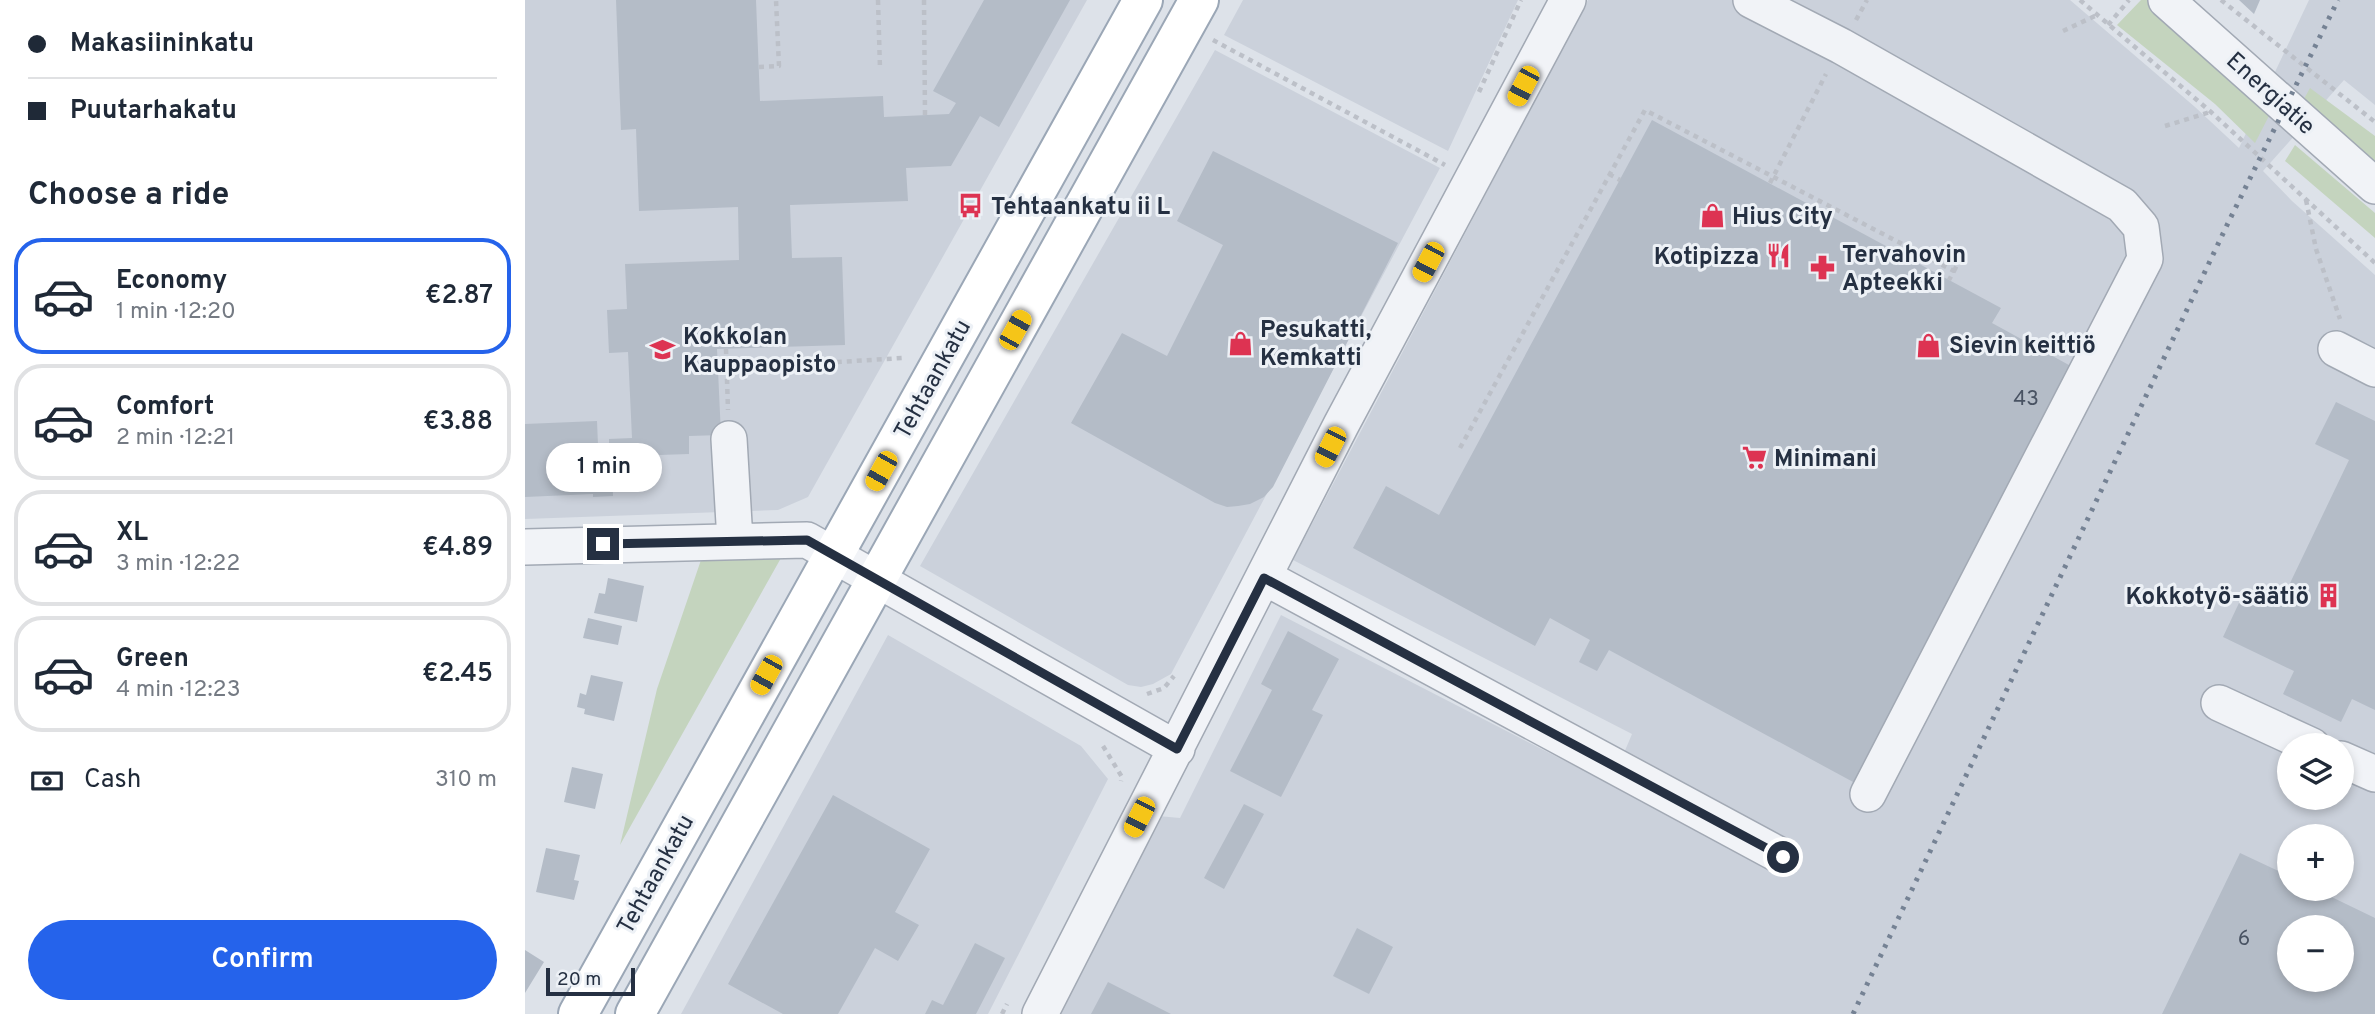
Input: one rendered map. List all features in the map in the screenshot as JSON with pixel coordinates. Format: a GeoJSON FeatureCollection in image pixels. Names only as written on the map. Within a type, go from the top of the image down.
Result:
{"type":"FeatureCollection","features":[{"type":"Feature","properties":{"kind":"main road","name":"Tehtaankatu"},"geometry":{"type":"LineString","coordinates":[[578,1014],[1143,0]]}},
{"type":"Feature","properties":{"kind":"main road","name":"Tehtaankatu"},"geometry":{"type":"LineString","coordinates":[[635,1014],[1199,0]]}},
{"type":"Feature","properties":{"kind":"street"},"geometry":{"type":"LineString","coordinates":[[1024,1008],[1137,785],[1177,749],[1341,425],[1567,0]]}},
{"type":"Feature","properties":{"kind":"street"},"geometry":{"type":"LineString","coordinates":[[1751,0],[1841,46],[2122,205],[2141,227],[2145,259],[1868,794]]}},
{"type":"Feature","properties":{"kind":"street","name":"Energiatie"},"geometry":{"type":"LineString","coordinates":[[2167,0],[2375,186]]}},
{"type":"Feature","properties":{"kind":"street"},"geometry":{"type":"LineString","coordinates":[[729,439],[735,541]]}},
{"type":"Feature","properties":{"kind":"street"},"geometry":{"type":"LineString","coordinates":[[525,547],[807,540],[1177,749]]}},
{"type":"Feature","properties":{"kind":"street"},"geometry":{"type":"LineString","coordinates":[[1264,578],[1783,857]]}},
{"type":"Feature","properties":{"kind":"street"},"geometry":{"type":"LineString","coordinates":[[2219,704],[2283,733]]}},
{"type":"Feature","properties":{"kind":"street"},"geometry":{"type":"LineString","coordinates":[[2354,765],[2375,774]]}},
{"type":"Feature","properties":{"kind":"path"},"geometry":{"type":"LineString","coordinates":[[759,67],[779,66],[776,0]]}},
{"type":"Feature","properties":{"kind":"path"},"geometry":{"type":"LineString","coordinates":[[878,0],[880,69]]}},
{"type":"Feature","properties":{"kind":"path"},"geometry":{"type":"LineString","coordinates":[[924,0],[925,115]]}},
{"type":"Feature","properties":{"kind":"path"},"geometry":{"type":"LineString","coordinates":[[1478,96],[1521,0]]}},
{"type":"Feature","properties":{"kind":"path"},"geometry":{"type":"LineString","coordinates":[[1770,183],[1867,0]]}},
{"type":"Feature","properties":{"kind":"path"},"geometry":{"type":"LineString","coordinates":[[2080,0],[2211,112],[2375,263]]}},
{"type":"Feature","properties":{"kind":"path"},"geometry":{"type":"LineString","coordinates":[[2108,24],[2129,0]]}},
{"type":"Feature","properties":{"kind":"path"},"geometry":{"type":"LineString","coordinates":[[2221,0],[2375,122]]}},
{"type":"Feature","properties":{"kind":"path"},"geometry":{"type":"LineString","coordinates":[[2063,31],[2097,15]]}},
{"type":"Feature","properties":{"kind":"path"},"geometry":{"type":"LineString","coordinates":[[1210,38],[1446,166],[1451,154]]}},
{"type":"Feature","properties":{"kind":"path"},"geometry":{"type":"LineString","coordinates":[[1460,448],[1645,110],[1954,271]]}},
{"type":"Feature","properties":{"kind":"path"},"geometry":{"type":"LineString","coordinates":[[2165,126],[2211,112]]}},
{"type":"Feature","properties":{"kind":"path"},"geometry":{"type":"LineString","coordinates":[[1609,174],[1620,180]]}},
{"type":"Feature","properties":{"kind":"path"},"geometry":{"type":"LineString","coordinates":[[2306,200],[2316,249],[2355,359]]}},
{"type":"Feature","properties":{"kind":"path"},"geometry":{"type":"LineString","coordinates":[[1949,280],[1961,259]]}},
{"type":"Feature","properties":{"kind":"path"},"geometry":{"type":"LineString","coordinates":[[726,349],[729,439]]}},
{"type":"Feature","properties":{"kind":"path"},"geometry":{"type":"LineString","coordinates":[[727,369],[902,358]]}},
{"type":"Feature","properties":{"kind":"path"},"geometry":{"type":"LineString","coordinates":[[1136,694],[1145,695],[1164,688],[1176,674]]}},
{"type":"Feature","properties":{"kind":"path"},"geometry":{"type":"LineString","coordinates":[[1098,738],[1137,785],[1116,790]]}},
{"type":"Feature","properties":{"kind":"path"},"geometry":{"type":"LineString","coordinates":[[1002,1014],[1024,1008]]}},
{"type":"Feature","properties":{"kind":"shaded area"},"geometry":{"type":"Polygon","coordinates":[[[525,0],[1087,0],[808,497],[778,510],[525,519],[525,0]]]}},
{"type":"Feature","properties":{"kind":"shaded area"},"geometry":{"type":"Polygon","coordinates":[[[1243,0],[1518,0],[1448,151],[1224,35],[1243,0]]]}},
{"type":"Feature","properties":{"kind":"shaded area"},"geometry":{"type":"Polygon","coordinates":[[[1588,0],[2070,0],[2239,148],[2309,0],[2375,0],[2375,105],[2344,80],[2263,171],[2292,201],[2375,275],[2375,1014],[1057,1014],[1158,816],[1180,818],[1281,615],[1783,873],[1624,753],[1632,734],[1293,560],[1588,0]]]}},
{"type":"Feature","properties":{"kind":"shaded area"},"geometry":{"type":"Polygon","coordinates":[[[1215,50],[1440,168],[1171,674],[1141,687],[1128,685],[920,566],[1215,50]]]}},
{"type":"Feature","properties":{"kind":"shaded area"},"geometry":{"type":"Polygon","coordinates":[[[888,635],[1081,746],[1108,779],[988,1014],[681,1014],[888,635]]]}},
{"type":"Feature","properties":{"kind":"green space"},"geometry":{"type":"Polygon","coordinates":[[[2141,0],[2149,0],[2272,110],[2255,143],[2215,104],[2117,25],[2141,0]]]}},
{"type":"Feature","properties":{"kind":"green space"},"geometry":{"type":"Polygon","coordinates":[[[2310,88],[2375,136],[2375,167],[2300,106],[2310,88]]]}},
{"type":"Feature","properties":{"kind":"green space"},"geometry":{"type":"Polygon","coordinates":[[[2295,145],[2375,213],[2375,238],[2285,161],[2295,145]]]}},
{"type":"Feature","properties":{"kind":"green space"},"geometry":{"type":"Polygon","coordinates":[[[702,557],[781,558],[620,845],[657,689],[702,557]]]}},
{"type":"Feature","properties":{"kind":"building"},"geometry":{"type":"Polygon","coordinates":[[[616,0],[756,0],[760,101],[883,96],[884,117],[949,114],[956,103],[933,91],[984,0],[1070,0],[999,127],[980,116],[951,166],[906,168],[908,201],[790,205],[792,258],[842,257],[845,345],[717,349],[721,435],[689,436],[689,454],[629,456],[630,470],[612,471],[613,496],[593,497],[593,494],[525,497],[525,424],[597,421],[598,445],[609,445],[609,439],[632,438],[628,352],[609,353],[607,310],[627,309],[625,264],[739,260],[738,207],[639,211],[636,129],[621,130],[616,0]]]}},
{"type":"Feature","properties":{"kind":"building"},"geometry":{"type":"Polygon","coordinates":[[[2239,0],[2260,0],[2254,14],[2239,0]]]}},
{"type":"Feature","properties":{"kind":"building"},"geometry":{"type":"Polygon","coordinates":[[[1652,120],[2001,308],[1992,323],[2078,370],[1855,783],[1609,650],[1597,671],[1579,662],[1590,640],[1550,618],[1535,646],[1353,548],[1386,486],[1439,515],[1652,120]]]}},
{"type":"Feature","properties":{"kind":"building"},"geometry":{"type":"Polygon","coordinates":[[[1213,151],[1398,243],[1273,487],[1264,497],[1250,504],[1227,507],[1215,503],[1071,423],[1122,333],[1167,356],[1223,245],[1177,221],[1213,151]]]}},
{"type":"Feature","properties":{"kind":"building","name":"Kokkotyö-säätiö"},"geometry":{"type":"Polygon","coordinates":[[[2336,402],[2375,421],[2375,710],[2352,699],[2341,722],[2283,694],[2294,671],[2223,637],[2246,588],[2280,604],[2349,460],[2315,444],[2336,402]]]}},
{"type":"Feature","properties":{"kind":"building"},"geometry":{"type":"Polygon","coordinates":[[[608,578],[644,586],[637,622],[594,613],[599,593],[605,594],[608,578]]]}},
{"type":"Feature","properties":{"kind":"building"},"geometry":{"type":"Polygon","coordinates":[[[588,618],[622,626],[618,645],[583,638],[588,618]]]}},
{"type":"Feature","properties":{"kind":"building"},"geometry":{"type":"Polygon","coordinates":[[[1288,631],[1339,659],[1312,710],[1323,715],[1281,797],[1230,771],[1272,690],[1261,684],[1288,631]]]}},
{"type":"Feature","properties":{"kind":"building"},"geometry":{"type":"Polygon","coordinates":[[[591,675],[623,682],[614,721],[584,714],[585,709],[577,707],[580,693],[586,695],[591,675]]]}},
{"type":"Feature","properties":{"kind":"building"},"geometry":{"type":"Polygon","coordinates":[[[572,767],[603,774],[595,809],[564,802],[572,767]]]}},
{"type":"Feature","properties":{"kind":"building"},"geometry":{"type":"Polygon","coordinates":[[[833,795],[930,849],[895,912],[919,925],[898,961],[875,948],[838,1014],[783,1014],[728,984],[833,795]]]}},
{"type":"Feature","properties":{"kind":"building"},"geometry":{"type":"Polygon","coordinates":[[[1244,804],[1264,814],[1224,889],[1204,878],[1244,804]]]}},
{"type":"Feature","properties":{"kind":"building"},"geometry":{"type":"Polygon","coordinates":[[[546,848],[580,855],[574,880],[579,881],[574,900],[536,892],[546,848]]]}},
{"type":"Feature","properties":{"kind":"building"},"geometry":{"type":"Polygon","coordinates":[[[2240,853],[2277,870],[2277,901],[2340,901],[2375,918],[2375,1014],[2162,1014],[2240,853]]]}},
{"type":"Feature","properties":{"kind":"building"},"geometry":{"type":"Polygon","coordinates":[[[1357,928],[1393,947],[1369,994],[1333,976],[1357,928]]]}},
{"type":"Feature","properties":{"kind":"building"},"geometry":{"type":"Polygon","coordinates":[[[975,943],[1005,958],[976,1014],[925,1014],[932,1000],[943,1005],[975,943]]]}},
{"type":"Feature","properties":{"kind":"building"},"geometry":{"type":"Polygon","coordinates":[[[525,950],[544,962],[525,993],[525,950]]]}},
{"type":"Feature","properties":{"kind":"building"},"geometry":{"type":"Polygon","coordinates":[[[1108,982],[1171,1014],[1091,1014],[1108,982]]]}},
{"type":"Feature","properties":{"kind":"railway"},"geometry":{"type":"LineString","coordinates":[[1853,1014],[2228,223],[2338,0]]}},
{"type":"Feature","properties":{"kind":"place","name":"Tehtaankatu ii L"},"geometry":{"type":"Point","coordinates":[971,206]}},
{"type":"Feature","properties":{"kind":"place","name":"Hius City"},"geometry":{"type":"Point","coordinates":[1712,216]}},
{"type":"Feature","properties":{"kind":"place","name":"Kotipizza"},"geometry":{"type":"Point","coordinates":[1779,256]}},
{"type":"Feature","properties":{"kind":"place","name":"Tervahovin Apteekki"},"geometry":{"type":"Point","coordinates":[1822,268]}},
{"type":"Feature","properties":{"kind":"place","name":"Pesukatti, Kemkatti"},"geometry":{"type":"Point","coordinates":[1240,343]}},
{"type":"Feature","properties":{"kind":"place","name":"Sievin keittiö"},"geometry":{"type":"Point","coordinates":[1929,345]}},
{"type":"Feature","properties":{"kind":"place","name":"Kokkolan Kauppaopisto"},"geometry":{"type":"Point","coordinates":[663,350]}},
{"type":"Feature","properties":{"kind":"place","name":"Minimani"},"geometry":{"type":"Point","coordinates":[1754,458]}},
{"type":"Feature","properties":{"kind":"place","name":"Kokkotyö-säätiö"},"geometry":{"type":"Point","coordinates":[2329,596]}},
{"type":"Feature","properties":{"kind":"route"},"geometry":{"type":"LineString","coordinates":[[603,544],[807,540],[1177,749],[1264,578],[1783,857]]}}]}
